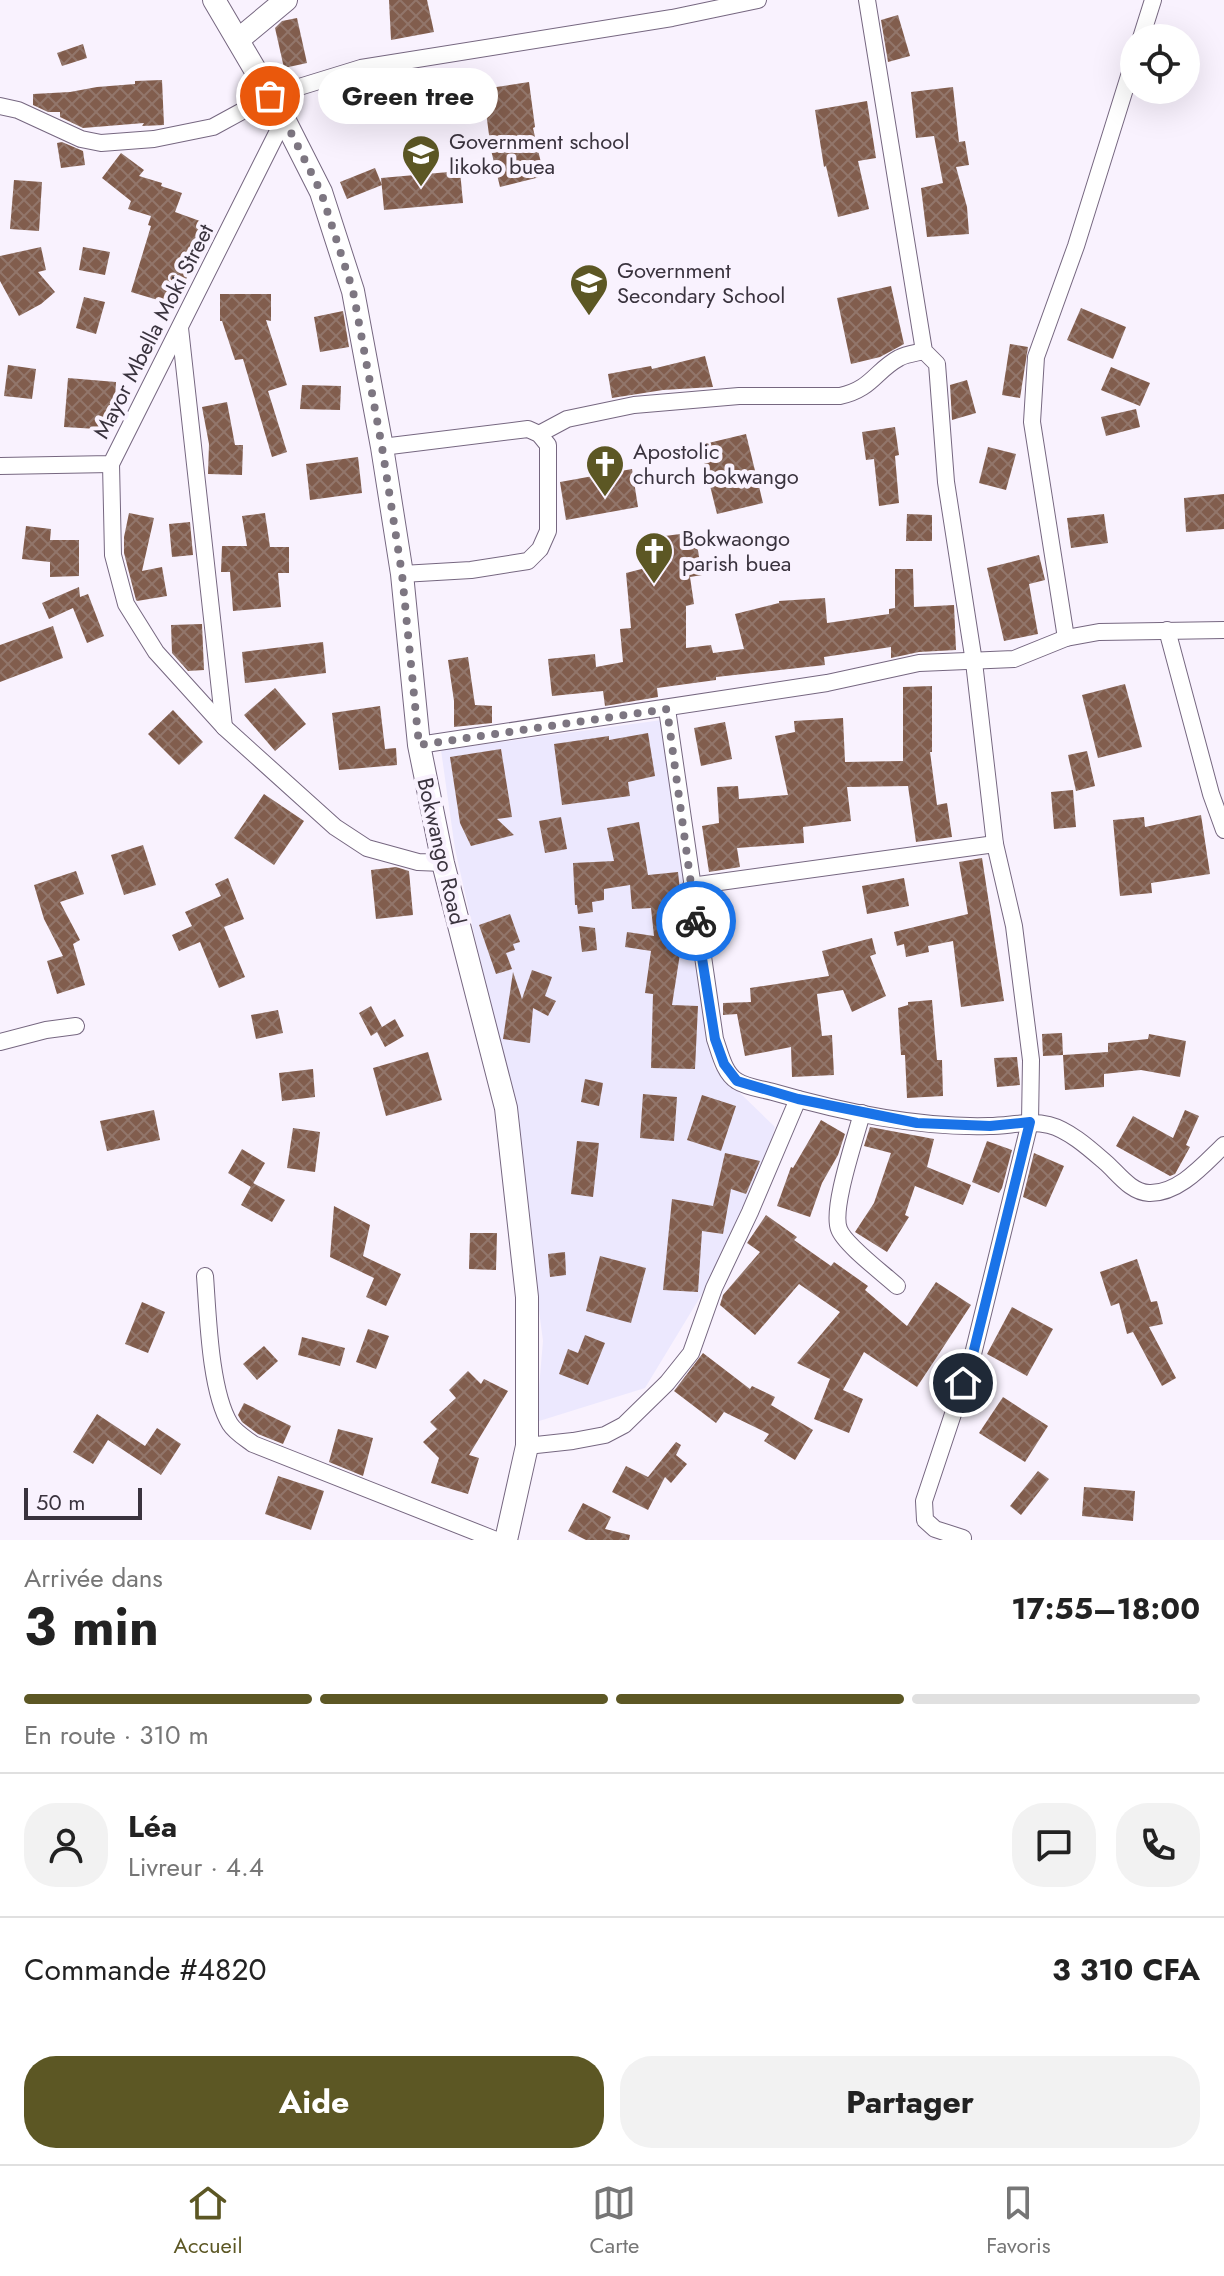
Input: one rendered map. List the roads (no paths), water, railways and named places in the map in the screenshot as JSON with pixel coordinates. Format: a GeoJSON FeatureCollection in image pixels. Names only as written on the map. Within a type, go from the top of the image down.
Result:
{"type":"FeatureCollection","features":[{"type":"Feature","properties":{"kind":"street","name":"Bokwango Road"},"geometry":{"type":"LineString","coordinates":[[214,0],[284,119],[321,192],[353,291],[402,574],[419,745],[443,863],[506,1108],[527,1297],[527,1446],[506,1540]]}},
{"type":"Feature","properties":{"kind":"street"},"geometry":{"type":"LineString","coordinates":[[238,40],[286,0]]}},
{"type":"Feature","properties":{"kind":"street"},"geometry":{"type":"LineString","coordinates":[[0,106],[18,110],[81,139],[101,143],[154,139],[213,127],[270,96],[361,68],[672,18],[758,0]]}},
{"type":"Feature","properties":{"kind":"street"},"geometry":{"type":"LineString","coordinates":[[867,0],[924,351],[937,364],[946,482],[974,662],[995,844],[1014,926],[1031,1060],[1030,1122],[973,1354],[924,1501],[925,1520],[935,1529],[963,1538]]}},
{"type":"Feature","properties":{"kind":"street"},"geometry":{"type":"LineString","coordinates":[[1145,24],[1153,0]]}},
{"type":"Feature","properties":{"kind":"street"},"geometry":{"type":"LineString","coordinates":[[1066,638],[1032,422],[1036,357],[1121,104]]}},
{"type":"Feature","properties":{"kind":"street","name":"Mayor Mbella Moki Street"},"geometry":{"type":"LineString","coordinates":[[0,466],[111,464],[284,119]]}},
{"type":"Feature","properties":{"kind":"street"},"geometry":{"type":"LineString","coordinates":[[180,328],[224,727]]}},
{"type":"Feature","properties":{"kind":"street"},"geometry":{"type":"LineString","coordinates":[[539,434],[567,419],[634,405],[739,396],[840,396],[868,384],[899,358],[924,351]]}},
{"type":"Feature","properties":{"kind":"street"},"geometry":{"type":"LineString","coordinates":[[382,447],[528,429],[539,434],[548,445],[548,531],[540,549],[528,561],[471,570],[402,574]]}},
{"type":"Feature","properties":{"kind":"street"},"geometry":{"type":"LineString","coordinates":[[111,464],[113,555],[126,604],[156,652],[224,727],[335,827],[367,848],[418,862],[443,863]]}},
{"type":"Feature","properties":{"kind":"street"},"geometry":{"type":"LineString","coordinates":[[1167,630],[1211,794],[1224,830]]}},
{"type":"Feature","properties":{"kind":"street"},"geometry":{"type":"LineString","coordinates":[[419,745],[827,683],[919,663],[1014,659],[1066,638],[1099,632],[1224,630]]}},
{"type":"Feature","properties":{"kind":"street"},"geometry":{"type":"LineString","coordinates":[[667,709],[715,1039],[724,1064],[737,1081],[798,1099],[917,1123],[990,1126],[1030,1122],[1053,1126],[1106,1162],[1128,1185],[1147,1193],[1172,1189],[1224,1145]]}},
{"type":"Feature","properties":{"kind":"street"},"geometry":{"type":"LineString","coordinates":[[691,886],[995,844]]}},
{"type":"Feature","properties":{"kind":"street"},"geometry":{"type":"LineString","coordinates":[[0,1042],[76,1026]]}},
{"type":"Feature","properties":{"kind":"street"},"geometry":{"type":"LineString","coordinates":[[527,1446],[605,1435],[624,1425],[667,1383],[691,1353],[714,1288],[798,1099]]}},
{"type":"Feature","properties":{"kind":"street"},"geometry":{"type":"LineString","coordinates":[[862,1113],[837,1212],[839,1230],[850,1244],[897,1286]]}},
{"type":"Feature","properties":{"kind":"street"},"geometry":{"type":"LineString","coordinates":[[205,1276],[209,1336],[219,1393],[232,1427],[253,1444],[496,1540]]}},
{"type":"Feature","properties":{"kind":"place","name":"Green tree"},"geometry":{"type":"Point","coordinates":[270,96]}},
{"type":"Feature","properties":{"kind":"place","name":"Government school likoko buea"},"geometry":{"type":"Point","coordinates":[421,188]}},
{"type":"Feature","properties":{"kind":"place","name":"Government Secondary School"},"geometry":{"type":"Point","coordinates":[589,317]}},
{"type":"Feature","properties":{"kind":"place","name":"Apostolic church bokwango"},"geometry":{"type":"Point","coordinates":[605,498]}},
{"type":"Feature","properties":{"kind":"place","name":"Bokwaongo parish buea"},"geometry":{"type":"Point","coordinates":[654,585]}}]}
